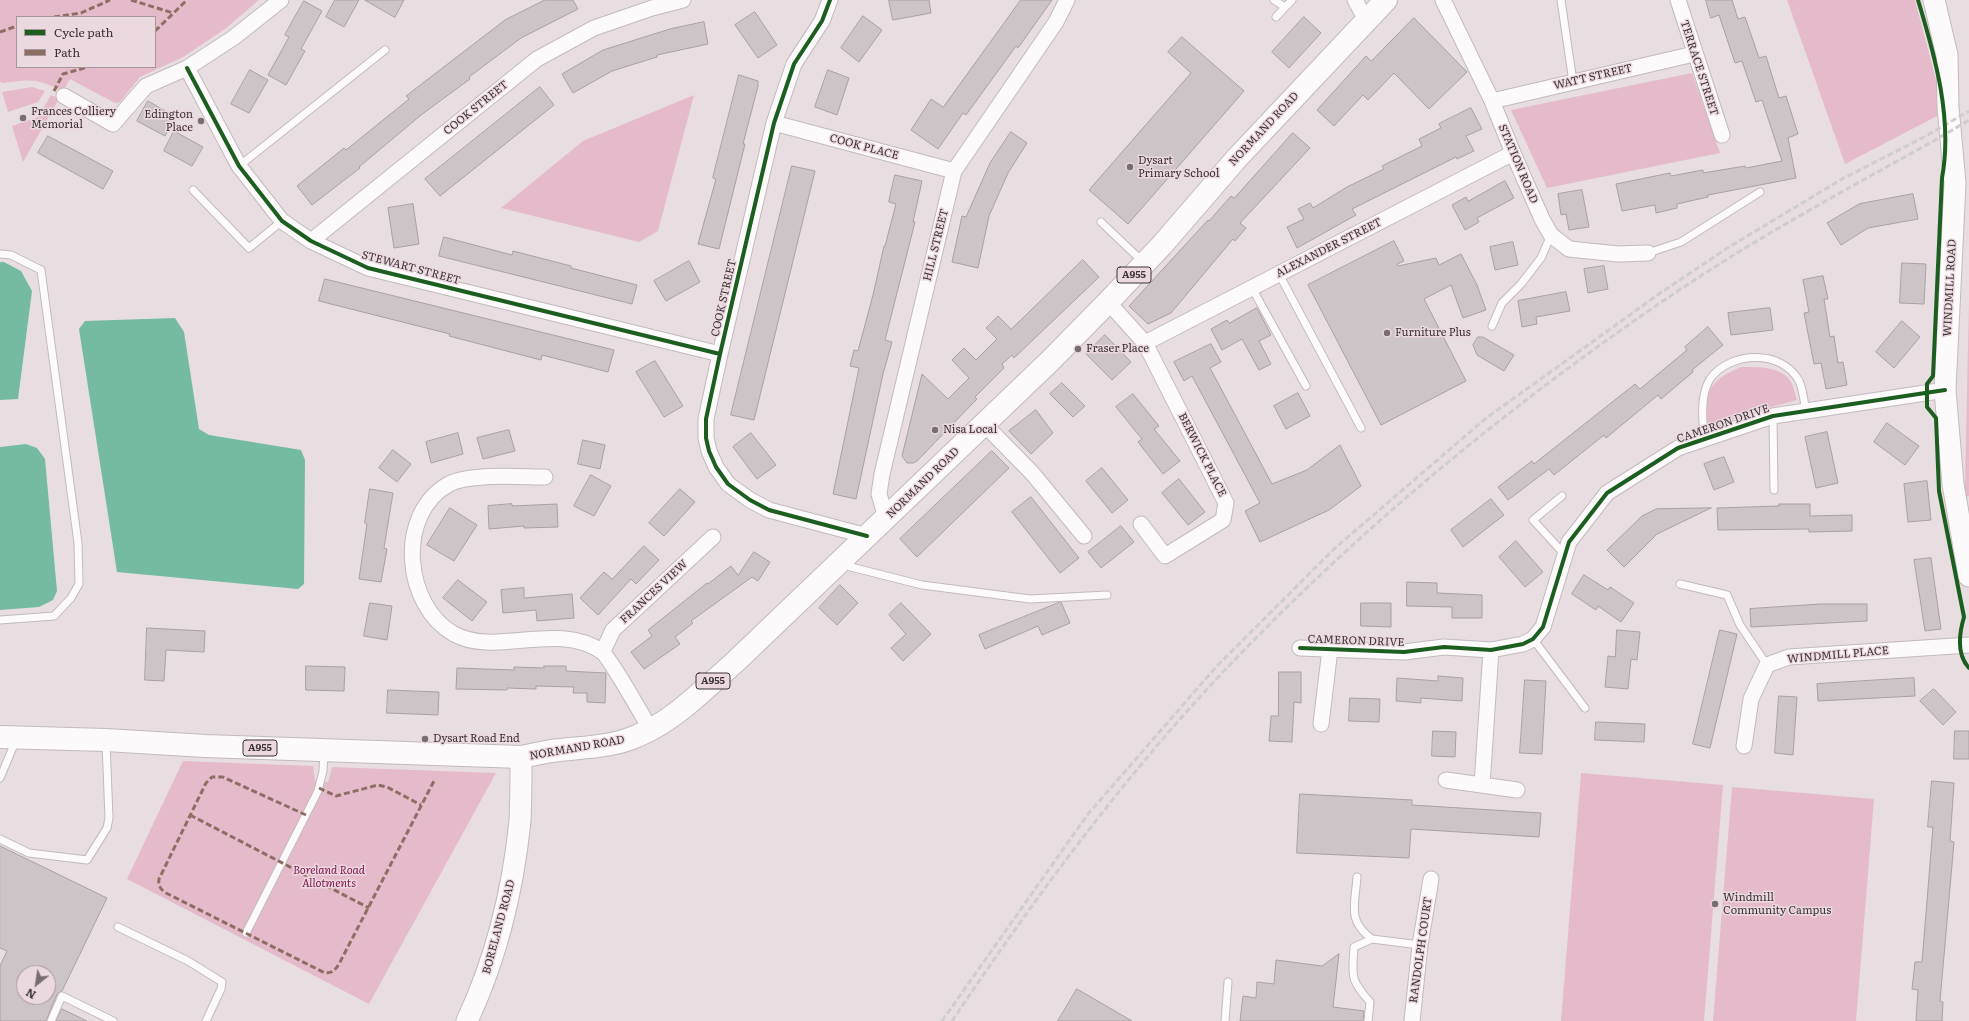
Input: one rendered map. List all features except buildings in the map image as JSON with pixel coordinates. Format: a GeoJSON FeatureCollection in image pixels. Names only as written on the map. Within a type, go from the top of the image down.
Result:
{"type":"FeatureCollection","features":[{"type":"Feature","properties":{"kind":"main road","name":"NORMAND ROAD"},"geometry":{"type":"LineString","coordinates":[[521,758],[550,751],[610,744],[637,737],[651,730],[695,697],[734,663],[984,424],[1108,302],[1145,263],[1237,158],[1386,0]]}},
{"type":"Feature","properties":{"kind":"main road","name":"WINDMILL ROAD"},"geometry":{"type":"LineString","coordinates":[[1937,1],[1947,55],[1948,107],[1962,178],[1945,390],[1953,484],[1969,576]]}},
{"type":"Feature","properties":{"kind":"main road","name":"A955"},"geometry":{"type":"LineString","coordinates":[[9,737],[521,758]]}},
{"type":"Feature","properties":{"kind":"main road","name":"BORELAND ROAD"},"geometry":{"type":"LineString","coordinates":[[467,1021],[482,987],[492,957],[504,916],[514,869],[520,820],[521,758]]}},
{"type":"Feature","properties":{"kind":"street"},"geometry":{"type":"LineString","coordinates":[[64,96],[113,124],[146,86],[187,68],[234,38],[281,0]]}},
{"type":"Feature","properties":{"kind":"street","name":"COOK STREET"},"geometry":{"type":"LineString","coordinates":[[311,241],[537,59],[594,28],[652,8],[683,0]]}},
{"type":"Feature","properties":{"kind":"street","name":"COOK STREET"},"geometry":{"type":"LineString","coordinates":[[830,0],[822,21],[794,64],[774,123],[720,354],[706,419],[706,438],[708,451],[716,467],[728,484],[750,500],[769,510],[867,536]]}},
{"type":"Feature","properties":{"kind":"street","name":"HILL STREET"},"geometry":{"type":"LineString","coordinates":[[886,518],[878,494],[954,171],[1056,22],[1067,0]]}},
{"type":"Feature","properties":{"kind":"street"},"geometry":{"type":"LineString","coordinates":[[1355,0],[1366,20]]}},
{"type":"Feature","properties":{"kind":"street","name":"STATION ROAD"},"geometry":{"type":"LineString","coordinates":[[1443,0],[1492,101],[1542,220],[1551,235],[1569,249],[1618,254],[1648,253]]}},
{"type":"Feature","properties":{"kind":"street","name":"TERRACE STREET"},"geometry":{"type":"LineString","coordinates":[[1678,0],[1694,54],[1722,135]]}},
{"type":"Feature","properties":{"kind":"street","name":"WATT STREET"},"geometry":{"type":"LineString","coordinates":[[1492,101],[1694,54]]}},
{"type":"Feature","properties":{"kind":"street","name":"STEWART STREET"},"geometry":{"type":"LineString","coordinates":[[187,68],[239,166],[282,222],[311,241],[368,268],[720,354]]}},
{"type":"Feature","properties":{"kind":"street","name":"COOK PLACE"},"geometry":{"type":"LineString","coordinates":[[774,123],[954,171]]}},
{"type":"Feature","properties":{"kind":"street","name":"ALEXANDER STREET"},"geometry":{"type":"LineString","coordinates":[[1145,343],[1513,153]]}},
{"type":"Feature","properties":{"kind":"street","name":"BERWICK PLACE"},"geometry":{"type":"LineString","coordinates":[[1108,302],[1145,343],[1226,503],[1223,520],[1165,556],[1140,524]]}},
{"type":"Feature","properties":{"kind":"street","name":"CAMERON DRIVE"},"geometry":{"type":"LineString","coordinates":[[1300,648],[1404,652],[1444,647],[1491,650],[1523,644],[1533,639],[1543,628],[1569,542],[1607,493],[1678,448],[1773,416],[1945,390]]}},
{"type":"Feature","properties":{"kind":"street"},"geometry":{"type":"LineString","coordinates":[[984,424],[1033,474],[1084,536]]}},
{"type":"Feature","properties":{"kind":"street"},"geometry":{"type":"LineString","coordinates":[[545,477],[467,478],[449,484],[430,499],[417,524],[413,549],[415,580],[427,608],[437,622],[455,634],[480,643],[557,638],[582,642],[603,651],[651,730]]}},
{"type":"Feature","properties":{"kind":"street","name":"FRANCES VIEW"},"geometry":{"type":"LineString","coordinates":[[603,651],[613,630],[713,537]]}},
{"type":"Feature","properties":{"kind":"street","name":"WINDMILL PLACE"},"geometry":{"type":"LineString","coordinates":[[1767,666],[1789,658],[1969,645]]}},
{"type":"Feature","properties":{"kind":"street","name":"CAMERON DRIVE"},"geometry":{"type":"LineString","coordinates":[[1321,724],[1330,649]]}},
{"type":"Feature","properties":{"kind":"street"},"geometry":{"type":"LineString","coordinates":[[1482,785],[1491,650]]}},
{"type":"Feature","properties":{"kind":"street"},"geometry":{"type":"LineString","coordinates":[[1744,746],[1751,699],[1767,666]]}},
{"type":"Feature","properties":{"kind":"street"},"geometry":{"type":"LineString","coordinates":[[1446,780],[1517,790]]}},
{"type":"Feature","properties":{"kind":"street","name":"RANDOLPH COURT"},"geometry":{"type":"LineString","coordinates":[[1412,1021],[1420,945],[1431,879]]}},
{"type":"Feature","properties":{"kind":"lane"},"geometry":{"type":"LineString","coordinates":[[1274,0],[1285,7]]}},
{"type":"Feature","properties":{"kind":"lane"},"geometry":{"type":"LineString","coordinates":[[1276,17],[1292,0]]}},
{"type":"Feature","properties":{"kind":"lane"},"geometry":{"type":"LineString","coordinates":[[1561,0],[1573,82]]}},
{"type":"Feature","properties":{"kind":"lane"},"geometry":{"type":"LineString","coordinates":[[239,166],[384,50]]}},
{"type":"Feature","properties":{"kind":"lane"},"geometry":{"type":"LineString","coordinates":[[193,190],[249,248],[282,222]]}},
{"type":"Feature","properties":{"kind":"lane"},"geometry":{"type":"LineString","coordinates":[[1648,253],[1682,242],[1760,192]]}},
{"type":"Feature","properties":{"kind":"lane"},"geometry":{"type":"LineString","coordinates":[[1101,222],[1145,263]]}},
{"type":"Feature","properties":{"kind":"lane"},"geometry":{"type":"LineString","coordinates":[[1492,326],[1502,303],[1521,284],[1541,258],[1551,235]]}},
{"type":"Feature","properties":{"kind":"lane"},"geometry":{"type":"LineString","coordinates":[[0,254],[11,255],[41,270],[78,543],[79,584],[71,598],[54,616],[0,620]]}},
{"type":"Feature","properties":{"kind":"lane"},"geometry":{"type":"LineString","coordinates":[[1279,274],[1361,428]]}},
{"type":"Feature","properties":{"kind":"lane"},"geometry":{"type":"LineString","coordinates":[[1252,288],[1306,386]]}},
{"type":"Feature","properties":{"kind":"lane"},"geometry":{"type":"LineString","coordinates":[[1704,439],[1702,421],[1703,401],[1710,379],[1731,362],[1756,357],[1784,363],[1799,381],[1806,411]]}},
{"type":"Feature","properties":{"kind":"lane"},"geometry":{"type":"LineString","coordinates":[[1773,416],[1774,490]]}},
{"type":"Feature","properties":{"kind":"lane"},"geometry":{"type":"LineString","coordinates":[[1562,496],[1533,520],[1565,555]]}},
{"type":"Feature","properties":{"kind":"lane"},"geometry":{"type":"LineString","coordinates":[[838,563],[922,586],[1030,599],[1107,595]]}},
{"type":"Feature","properties":{"kind":"lane"},"geometry":{"type":"LineString","coordinates":[[1680,584],[1727,595],[1740,625],[1767,666]]}},
{"type":"Feature","properties":{"kind":"lane"},"geometry":{"type":"LineString","coordinates":[[1533,639],[1585,708]]}},
{"type":"Feature","properties":{"kind":"lane"},"geometry":{"type":"LineString","coordinates":[[0,778],[9,737]]}},
{"type":"Feature","properties":{"kind":"lane"},"geometry":{"type":"LineString","coordinates":[[0,839],[29,853],[87,860],[107,828],[109,818],[106,740]]}},
{"type":"Feature","properties":{"kind":"lane"},"geometry":{"type":"LineString","coordinates":[[246,933],[318,791],[323,771],[324,750]]}},
{"type":"Feature","properties":{"kind":"lane"},"geometry":{"type":"LineString","coordinates":[[1357,877],[1354,915],[1360,931],[1372,939],[1420,945]]}},
{"type":"Feature","properties":{"kind":"lane"},"geometry":{"type":"LineString","coordinates":[[118,927],[188,961],[222,982],[221,989],[206,1021]]}},
{"type":"Feature","properties":{"kind":"lane"},"geometry":{"type":"LineString","coordinates":[[1368,1021],[1370,1002],[1357,988],[1352,975],[1354,947],[1372,939]]}},
{"type":"Feature","properties":{"kind":"lane"},"geometry":{"type":"LineString","coordinates":[[1225,1021],[1228,982]]}},
{"type":"Feature","properties":{"kind":"lane"},"geometry":{"type":"LineString","coordinates":[[51,1021],[62,996],[113,1021]]}},
{"type":"Feature","properties":{"kind":"green space"},"geometry":{"type":"Polygon","coordinates":[[[0,0],[259,0],[225,29],[183,57],[140,77],[120,102],[115,103],[70,79],[63,91],[34,81],[0,82],[0,0]]]}},
{"type":"Feature","properties":{"kind":"green space"},"geometry":{"type":"Polygon","coordinates":[[[1787,0],[1915,0],[1937,84],[1937,116],[1845,164],[1787,0]]]}},
{"type":"Feature","properties":{"kind":"green space"},"geometry":{"type":"Polygon","coordinates":[[[1692,73],[1720,153],[1547,188],[1511,110],[1692,73]]]}},
{"type":"Feature","properties":{"kind":"green space"},"geometry":{"type":"Polygon","coordinates":[[[32,87],[45,91],[38,102],[8,112],[2,92],[32,87]]]}},
{"type":"Feature","properties":{"kind":"green space"},"geometry":{"type":"Polygon","coordinates":[[[51,95],[59,99],[23,162],[12,126],[38,117],[51,95]]]}},
{"type":"Feature","properties":{"kind":"green space"},"geometry":{"type":"Polygon","coordinates":[[[694,95],[658,231],[639,242],[501,208],[583,141],[694,95]]]}},
{"type":"Feature","properties":{"kind":"green space"},"geometry":{"type":"Polygon","coordinates":[[[1969,303],[1969,496],[1965,497],[1965,483],[1969,303]]]}},
{"type":"Feature","properties":{"kind":"green space"},"geometry":{"type":"Polygon","coordinates":[[[1741,367],[1769,368],[1782,373],[1791,382],[1797,400],[1750,413],[1707,428],[1706,406],[1710,389],[1722,377],[1741,367]]]}},
{"type":"Feature","properties":{"kind":"green space","name":"Boreland Road Allotments"},"geometry":{"type":"Polygon","coordinates":[[[183,761],[313,766],[315,781],[328,782],[332,767],[496,773],[369,1004],[127,879],[183,761]]]}},
{"type":"Feature","properties":{"kind":"green space"},"geometry":{"type":"Polygon","coordinates":[[[1581,773],[1723,785],[1704,1021],[1561,1021],[1581,773]]]}},
{"type":"Feature","properties":{"kind":"green space"},"geometry":{"type":"Polygon","coordinates":[[[1732,787],[1874,799],[1856,1021],[1713,1021],[1732,787]]]}},
{"type":"Feature","properties":{"kind":"shaded area"},"geometry":{"type":"Polygon","coordinates":[[[0,262],[4,262],[21,271],[32,291],[18,399],[0,400],[0,262]]]}},
{"type":"Feature","properties":{"kind":"shaded area"},"geometry":{"type":"Polygon","coordinates":[[[175,318],[184,332],[199,429],[209,435],[301,450],[305,460],[304,584],[298,589],[117,572],[79,329],[85,321],[175,318]]]}},
{"type":"Feature","properties":{"kind":"shaded area"},"geometry":{"type":"Polygon","coordinates":[[[26,444],[37,448],[45,459],[57,591],[53,600],[39,607],[0,610],[0,447],[26,444]]]}},
{"type":"Feature","properties":{"kind":"railway"},"geometry":{"type":"LineString","coordinates":[[942,1021],[1088,814],[1216,667],[1334,549],[1485,419],[1656,296],[1729,247],[1842,179],[1924,137],[1969,111]]}},
{"type":"Feature","properties":{"kind":"railway"},"geometry":{"type":"LineString","coordinates":[[952,1021],[1047,885],[1114,797],[1223,672],[1325,571],[1378,523],[1487,431],[1601,344],[1660,303],[1706,272],[1777,229],[1969,120]]}},
{"type":"Feature","properties":{"kind":"marked path"},"geometry":{"type":"LineString","coordinates":[[61,16],[81,13],[110,0]]}},
{"type":"Feature","properties":{"kind":"marked path"},"geometry":{"type":"LineString","coordinates":[[131,0],[173,13]]}},
{"type":"Feature","properties":{"kind":"marked path"},"geometry":{"type":"LineString","coordinates":[[156,30],[187,0]]}},
{"type":"Feature","properties":{"kind":"marked path"},"geometry":{"type":"LineString","coordinates":[[0,32],[16,26]]}},
{"type":"Feature","properties":{"kind":"marked path"},"geometry":{"type":"LineString","coordinates":[[54,91],[63,74],[84,68]]}},
{"type":"Feature","properties":{"kind":"marked path"},"geometry":{"type":"LineString","coordinates":[[306,815],[223,777],[212,777],[206,783],[159,879],[161,889],[164,892],[325,973],[332,972],[339,964],[434,781]]}},
{"type":"Feature","properties":{"kind":"marked path"},"geometry":{"type":"LineString","coordinates":[[319,788],[336,796],[378,785],[387,787],[421,805]]}},
{"type":"Feature","properties":{"kind":"marked path"},"geometry":{"type":"LineString","coordinates":[[190,815],[369,908]]}},
{"type":"Feature","properties":{"kind":"cycle path"},"geometry":{"type":"LineString","coordinates":[[830,0],[822,21],[794,64],[774,123],[720,354],[706,419],[706,438],[709,451],[716,467],[728,484],[750,500],[769,510],[867,536]]}},
{"type":"Feature","properties":{"kind":"cycle path"},"geometry":{"type":"LineString","coordinates":[[1918,0],[1936,65],[1944,111],[1945,133],[1933,376],[1927,384],[1927,407],[1936,418],[1939,491],[1964,617],[1960,637],[1960,650],[1962,657],[1969,668]]}},
{"type":"Feature","properties":{"kind":"cycle path"},"geometry":{"type":"LineString","coordinates":[[187,68],[239,166],[282,221],[311,241],[368,268],[720,354]]}},
{"type":"Feature","properties":{"kind":"cycle path"},"geometry":{"type":"LineString","coordinates":[[1300,648],[1404,652],[1444,647],[1491,650],[1523,644],[1533,639],[1543,627],[1569,542],[1607,493],[1678,448],[1773,416],[1945,390]]}},
{"type":"Feature","properties":{"kind":"place","name":"Frances Colliery Memorial"},"geometry":{"type":"Point","coordinates":[23,118]}},
{"type":"Feature","properties":{"kind":"place","name":"Edington Place"},"geometry":{"type":"Point","coordinates":[201,121]}},
{"type":"Feature","properties":{"kind":"place","name":"Dysart Primary School"},"geometry":{"type":"Point","coordinates":[1130,167]}},
{"type":"Feature","properties":{"kind":"place","name":"Furniture Plus"},"geometry":{"type":"Point","coordinates":[1387,333]}},
{"type":"Feature","properties":{"kind":"place","name":"Fraser Place"},"geometry":{"type":"Point","coordinates":[1078,349]}},
{"type":"Feature","properties":{"kind":"place","name":"Nisa Local"},"geometry":{"type":"Point","coordinates":[935,430]}},
{"type":"Feature","properties":{"kind":"place","name":"Dysart Road End"},"geometry":{"type":"Point","coordinates":[425,739]}},
{"type":"Feature","properties":{"kind":"place","name":"Windmill Community Campus"},"geometry":{"type":"Point","coordinates":[1715,904]}}]}
